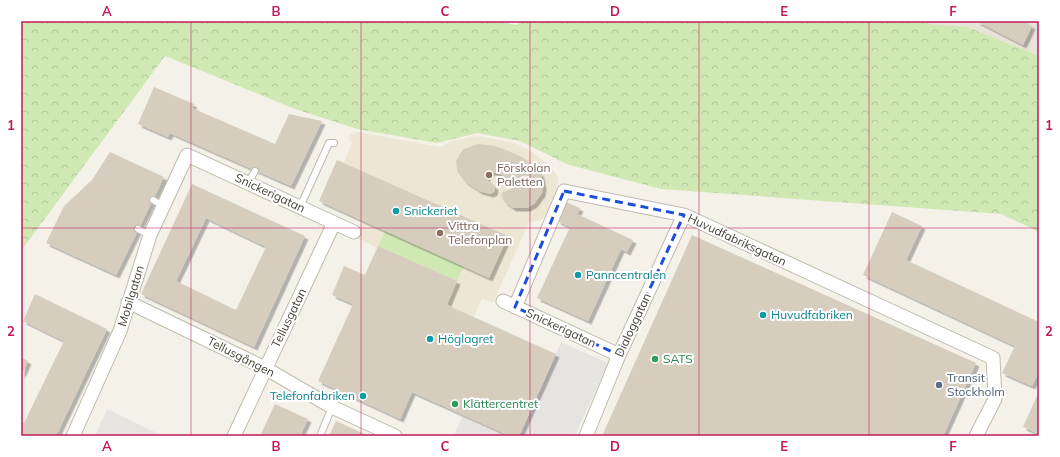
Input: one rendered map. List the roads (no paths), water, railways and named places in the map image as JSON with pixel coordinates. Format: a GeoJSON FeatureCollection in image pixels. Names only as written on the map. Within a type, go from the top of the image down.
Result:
{"type":"FeatureCollection","features":[{"type":"Feature","properties":{"kind":"street","name":"Snickerigatan"},"geometry":{"type":"LineString","coordinates":[[187,155],[354,232]]}},
{"type":"Feature","properties":{"kind":"street","name":"Mobilgatan"},"geometry":{"type":"LineString","coordinates":[[72,436],[120,331],[150,235],[158,203],[187,155]]}},
{"type":"Feature","properties":{"kind":"street","name":"Huvudfabriksgatan"},"geometry":{"type":"LineString","coordinates":[[509,304],[564,191],[684,215],[993,358],[995,399],[976,436]]}},
{"type":"Feature","properties":{"kind":"street","name":"Dialoggatan"},"geometry":{"type":"LineString","coordinates":[[586,436],[619,355],[684,215]]}},
{"type":"Feature","properties":{"kind":"street","name":"Tellusgatan"},"geometry":{"type":"LineString","coordinates":[[234,436],[334,223]]}},
{"type":"Feature","properties":{"kind":"street","name":"Tellusgången"},"geometry":{"type":"LineString","coordinates":[[128,302],[265,368],[332,407],[395,436]]}},
{"type":"Feature","properties":{"kind":"street","name":"Snickerigatan"},"geometry":{"type":"LineString","coordinates":[[509,304],[619,355]]}},
{"type":"Feature","properties":{"kind":"lane"},"geometry":{"type":"LineString","coordinates":[[300,207],[328,143],[334,143]]}},
{"type":"Feature","properties":{"kind":"lane"},"geometry":{"type":"LineString","coordinates":[[248,183],[255,171]]}},
{"type":"Feature","properties":{"kind":"lane"},"geometry":{"type":"LineString","coordinates":[[138,230],[150,235]]}},
{"type":"Feature","properties":{"kind":"lane"},"geometry":{"type":"LineString","coordinates":[[320,436],[332,407]]}},
{"type":"Feature","properties":{"kind":"place","name":"Förskolan Paletten"},"geometry":{"type":"Point","coordinates":[489,175]}},
{"type":"Feature","properties":{"kind":"place","name":"Snickeriet"},"geometry":{"type":"Point","coordinates":[396,211]}},
{"type":"Feature","properties":{"kind":"place","name":"Vittra Telefonplan"},"geometry":{"type":"Point","coordinates":[440,233]}},
{"type":"Feature","properties":{"kind":"place","name":"Panncentralen"},"geometry":{"type":"Point","coordinates":[578,275]}},
{"type":"Feature","properties":{"kind":"place","name":"Huvudfabriken"},"geometry":{"type":"Point","coordinates":[763,315]}},
{"type":"Feature","properties":{"kind":"place","name":"Höglagret"},"geometry":{"type":"Point","coordinates":[430,339]}},
{"type":"Feature","properties":{"kind":"place","name":"SATS"},"geometry":{"type":"Point","coordinates":[655,359]}},
{"type":"Feature","properties":{"kind":"place","name":"Transit Stockholm"},"geometry":{"type":"Point","coordinates":[939,385]}},
{"type":"Feature","properties":{"kind":"place","name":"Telefonfabriken"},"geometry":{"type":"Point","coordinates":[363,396]}},
{"type":"Feature","properties":{"kind":"place","name":"Klättercentret"},"geometry":{"type":"Point","coordinates":[455,404]}}]}
